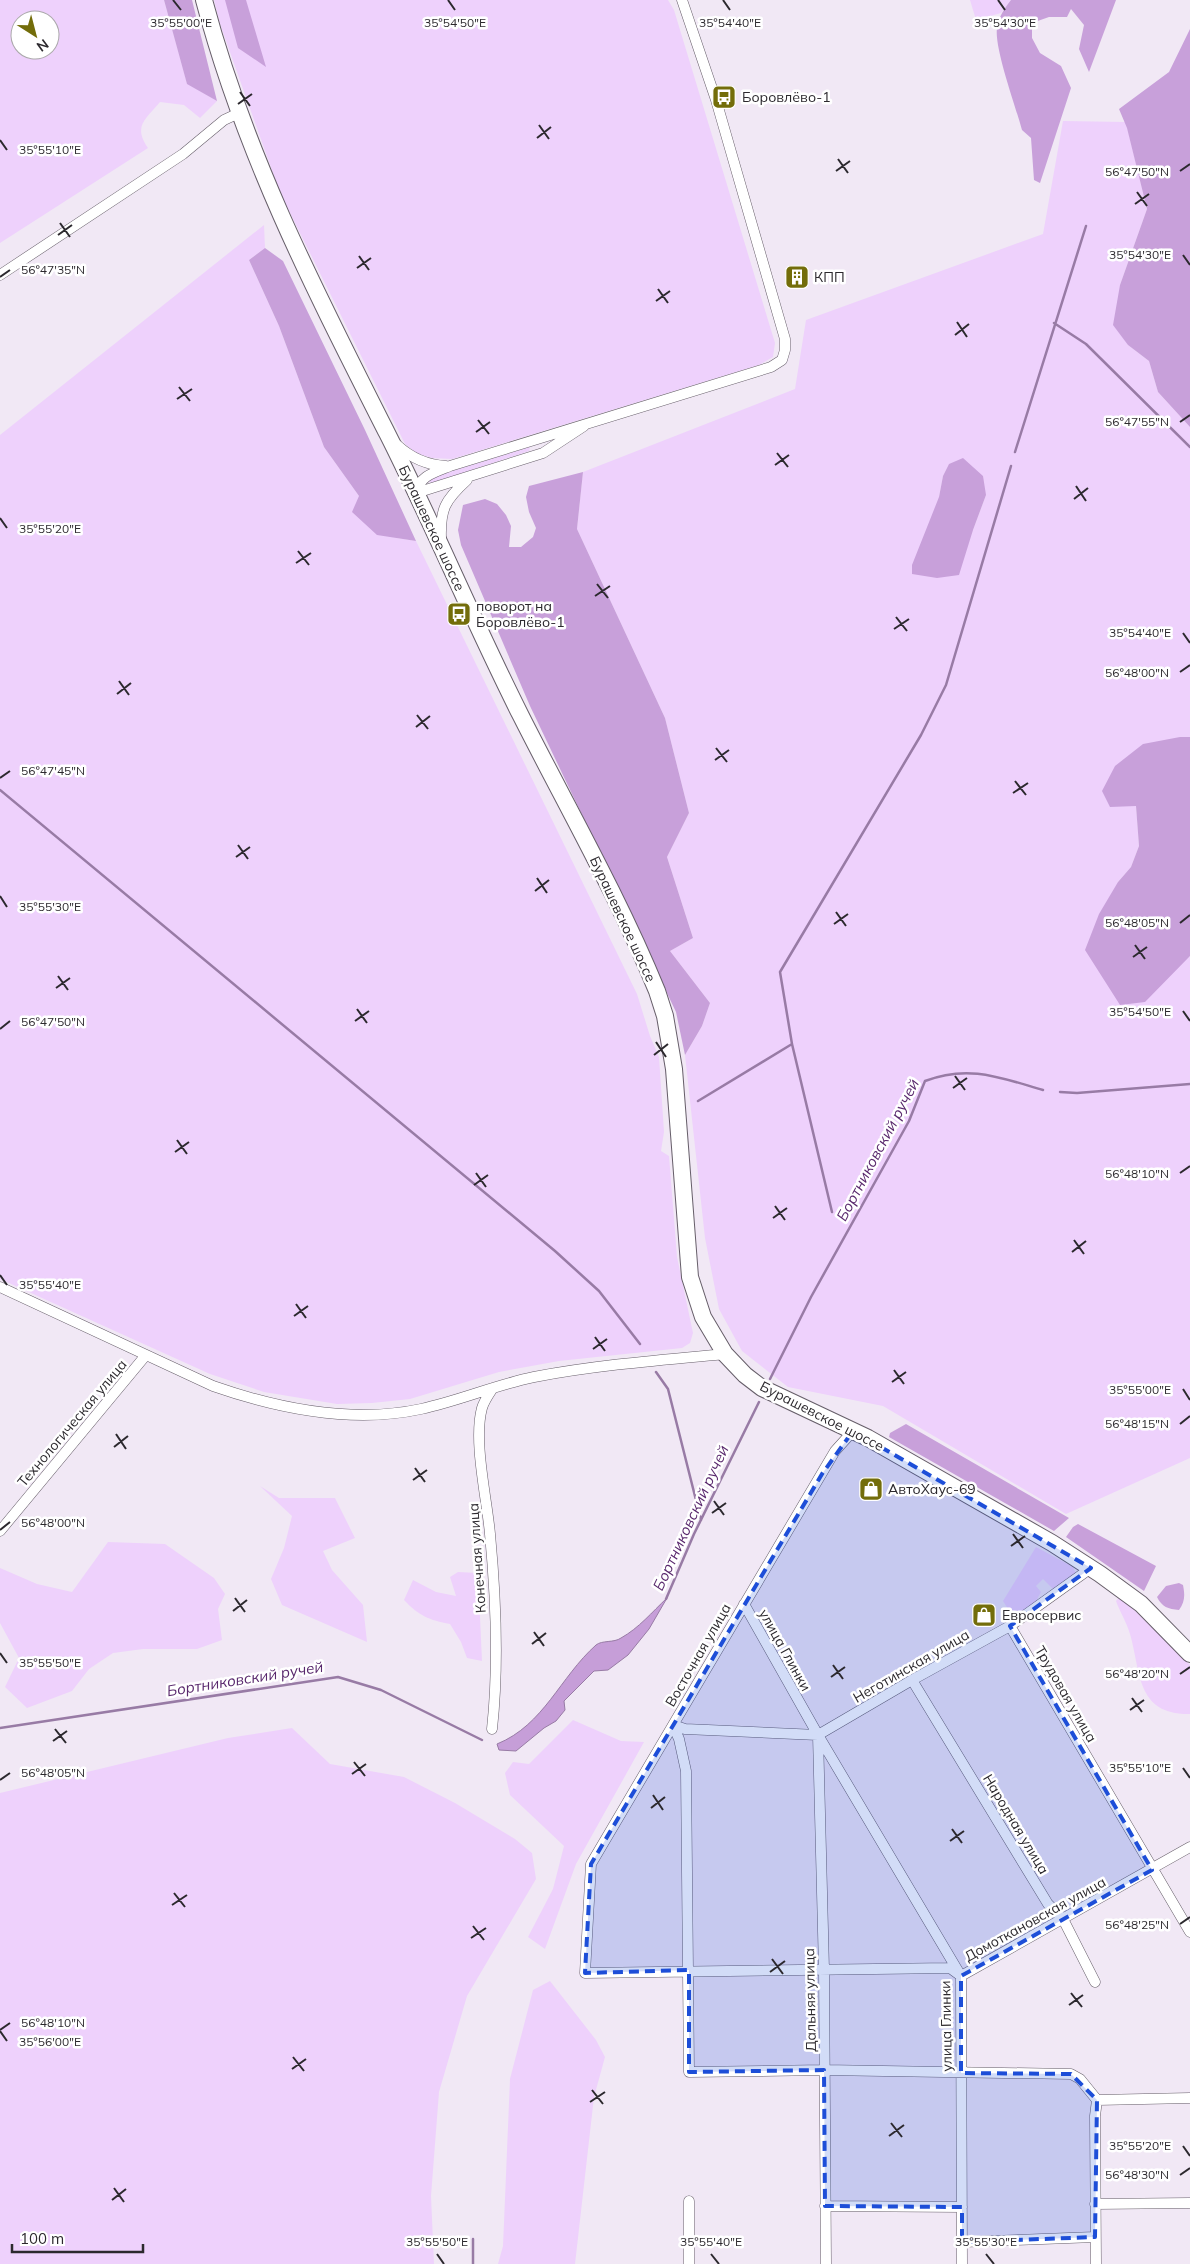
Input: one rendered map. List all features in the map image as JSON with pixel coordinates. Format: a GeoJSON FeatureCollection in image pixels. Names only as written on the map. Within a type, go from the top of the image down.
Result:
{"type":"FeatureCollection","features":[{"type":"Feature","properties":{"kind":"main road","name":"Бурашевское шоссе"},"geometry":{"type":"LineString","coordinates":[[204,0],[220,57],[239,113],[298,257],[416,493],[513,700],[568,805],[657,991],[665,1016],[674,1069],[690,1277],[703,1317],[725,1354],[745,1375],[762,1388],[853,1430],[1005,1515],[1091,1568],[1141,1604],[1190,1654]]}},
{"type":"Feature","properties":{"kind":"street"},"geometry":{"type":"LineString","coordinates":[[584,426],[543,453],[416,493],[417,486],[427,476],[450,466],[770,367],[782,360],[785,350],[785,339],[778,312],[721,118],[682,0]]}},
{"type":"Feature","properties":{"kind":"street"},"geometry":{"type":"LineString","coordinates":[[0,275],[183,154],[224,120],[239,113]]}},
{"type":"Feature","properties":{"kind":"street"},"geometry":{"type":"LineString","coordinates":[[388,436],[414,458],[436,466],[450,466]]}},
{"type":"Feature","properties":{"kind":"street"},"geometry":{"type":"LineString","coordinates":[[441,547],[440,526],[444,507],[451,494],[471,476]]}},
{"type":"Feature","properties":{"kind":"street"},"geometry":{"type":"LineString","coordinates":[[0,1287],[198,1380],[249,1399],[322,1413],[356,1416],[409,1412],[536,1377],[593,1368],[725,1354]]}},
{"type":"Feature","properties":{"kind":"street","name":"Технологическая улица"},"geometry":{"type":"LineString","coordinates":[[0,1531],[146,1355]]}},
{"type":"Feature","properties":{"kind":"street","name":"Конечная улица"},"geometry":{"type":"LineString","coordinates":[[492,1729],[495,1702],[496,1629],[490,1534],[480,1449],[482,1408],[493,1388]]}},
{"type":"Feature","properties":{"kind":"street","name":"Восточная улица"},"geometry":{"type":"LineString","coordinates":[[824,2070],[690,2072],[686,1771],[679,1739],[673,1725],[835,1451],[853,1430]]}},
{"type":"Feature","properties":{"kind":"street","name":"Неготинская улица"},"geometry":{"type":"LineString","coordinates":[[818,1735],[1010,1626],[1091,1568]]}},
{"type":"Feature","properties":{"kind":"street","name":"улица Глинки"},"geometry":{"type":"LineString","coordinates":[[744,1604],[818,1735],[961,1976],[962,2264]]}},
{"type":"Feature","properties":{"kind":"street","name":"Трудовая улица"},"geometry":{"type":"LineString","coordinates":[[1010,1626],[1190,1932]]}},
{"type":"Feature","properties":{"kind":"street","name":"Народная улица"},"geometry":{"type":"LineString","coordinates":[[912,1680],[1048,1904],[1063,1920],[1095,1982]]}},
{"type":"Feature","properties":{"kind":"street"},"geometry":{"type":"LineString","coordinates":[[673,1725],[686,1729],[818,1735]]}},
{"type":"Feature","properties":{"kind":"street","name":"Домоткановская улица"},"geometry":{"type":"LineString","coordinates":[[673,1725],[591,1864],[585,1973],[689,1970],[950,1968],[961,1976],[1190,1847]]}},
{"type":"Feature","properties":{"kind":"street","name":"Дальняя улица"},"geometry":{"type":"LineString","coordinates":[[818,1735],[824,1970],[826,2264]]}},
{"type":"Feature","properties":{"kind":"street"},"geometry":{"type":"LineString","coordinates":[[824,2070],[1071,2074],[1080,2079],[1097,2100],[1095,2116],[1096,2264]]}},
{"type":"Feature","properties":{"kind":"street"},"geometry":{"type":"LineString","coordinates":[[1097,2100],[1190,2098]]}},
{"type":"Feature","properties":{"kind":"street"},"geometry":{"type":"LineString","coordinates":[[689,2201],[689,2264]]}},
{"type":"Feature","properties":{"kind":"street"},"geometry":{"type":"LineString","coordinates":[[1095,2204],[1190,2203]]}},
{"type":"Feature","properties":{"kind":"street"},"geometry":{"type":"LineString","coordinates":[[825,2206],[962,2207]]}},
{"type":"Feature","properties":{"kind":"street"},"geometry":{"type":"LineString","coordinates":[[962,2242],[1095,2238]]}},
{"type":"Feature","properties":{"kind":"highlighted area"},"geometry":{"type":"Polygon","coordinates":[[[853,1431],[1091,1568],[1010,1626],[1152,1870],[961,1976],[961,2073],[1071,2074],[1097,2100],[1095,2237],[962,2242],[962,2207],[825,2206],[824,2070],[689,2072],[689,1970],[585,1973],[591,1864],[822,1474],[853,1431]]]}},
{"type":"Feature","properties":{"kind":"shaded area"},"geometry":{"type":"Polygon","coordinates":[[[0,0],[164,0],[187,83],[217,101],[200,118],[184,105],[160,102],[146,119],[141,129],[141,134],[148,148],[0,243],[0,0]]]}},
{"type":"Feature","properties":{"kind":"shaded area"},"geometry":{"type":"Polygon","coordinates":[[[164,0],[192,0],[217,101],[187,84],[164,0]]]}},
{"type":"Feature","properties":{"kind":"shaded area"},"geometry":{"type":"Polygon","coordinates":[[[214,0],[668,0],[674,10],[775,343],[773,357],[759,365],[452,459],[432,458],[416,453],[405,444],[280,193],[220,24],[214,0]]]}},
{"type":"Feature","properties":{"kind":"shaded area"},"geometry":{"type":"Polygon","coordinates":[[[225,0],[246,0],[266,67],[238,48],[225,0]]]}},
{"type":"Feature","properties":{"kind":"shaded area"},"geometry":{"type":"Polygon","coordinates":[[[970,0],[1011,0],[1001,13],[976,20],[970,0]]]}},
{"type":"Feature","properties":{"kind":"shaded area"},"geometry":{"type":"Polygon","coordinates":[[[1011,0],[1116,0],[1089,72],[1079,49],[1084,25],[1071,9],[1067,17],[1049,17],[1032,23],[1032,38],[1040,53],[1061,66],[1071,88],[1040,183],[1034,180],[1031,138],[1022,130],[1006,78],[997,37],[997,28],[1002,13],[1011,0]]]}},
{"type":"Feature","properties":{"kind":"shaded area"},"geometry":{"type":"Polygon","coordinates":[[[1190,29],[1190,427],[1158,392],[1149,361],[1128,345],[1113,325],[1120,285],[1147,209],[1127,128],[1119,109],[1169,72],[1190,29]]]}},
{"type":"Feature","properties":{"kind":"shaded area"},"geometry":{"type":"Polygon","coordinates":[[[1063,121],[1126,122],[1147,209],[1120,285],[1128,345],[1149,361],[1158,392],[1190,427],[1190,737],[1180,737],[1136,805],[1139,846],[1131,867],[1118,882],[1187,959],[1190,956],[1190,1458],[1066,1514],[883,1406],[788,1387],[742,1351],[719,1309],[705,1238],[685,1055],[702,1026],[710,1003],[670,951],[693,938],[667,857],[689,813],[665,718],[577,529],[583,472],[795,389],[806,320],[1043,234],[1063,121]],[[943,476],[939,497],[973,530],[986,495],[943,476]]]}},
{"type":"Feature","properties":{"kind":"shaded area"},"geometry":{"type":"Polygon","coordinates":[[[264,225],[265,248],[249,260],[279,326],[324,447],[359,496],[397,538],[416,541],[637,994],[650,1036],[659,1057],[664,1132],[661,1151],[669,1156],[677,1257],[693,1333],[690,1343],[682,1348],[559,1361],[499,1372],[410,1399],[337,1404],[264,1392],[210,1374],[0,1279],[0,435],[264,225]]]}},
{"type":"Feature","properties":{"kind":"shaded area"},"geometry":{"type":"Polygon","coordinates":[[[265,248],[283,261],[365,430],[416,541],[377,535],[352,512],[359,496],[324,447],[279,326],[249,260],[265,248]]]}},
{"type":"Feature","properties":{"kind":"shaded area"},"geometry":{"type":"Polygon","coordinates":[[[530,447],[529,451],[432,483],[427,481],[430,478],[530,447]]]}},
{"type":"Feature","properties":{"kind":"shaded area"},"geometry":{"type":"Polygon","coordinates":[[[963,458],[983,476],[986,495],[959,575],[937,578],[912,574],[912,565],[939,497],[943,476],[949,464],[963,458]]]}},
{"type":"Feature","properties":{"kind":"shaded area"},"geometry":{"type":"Polygon","coordinates":[[[583,472],[577,529],[665,718],[689,813],[667,857],[693,938],[670,951],[710,1003],[702,1026],[685,1055],[676,1012],[530,706],[461,545],[458,530],[463,505],[485,499],[497,504],[506,515],[511,526],[509,547],[521,547],[533,537],[536,528],[529,512],[526,497],[529,486],[583,472]]]}},
{"type":"Feature","properties":{"kind":"shaded area"},"geometry":{"type":"Polygon","coordinates":[[[1190,737],[1190,956],[1145,1002],[1120,1005],[1085,950],[1099,914],[1118,882],[1131,867],[1139,846],[1136,806],[1110,807],[1102,791],[1115,766],[1143,744],[1190,737]]]}},
{"type":"Feature","properties":{"kind":"shaded area"},"geometry":{"type":"Polygon","coordinates":[[[906,1424],[1069,1518],[1054,1531],[889,1437],[890,1433],[906,1424]]]}},
{"type":"Feature","properties":{"kind":"shaded area"},"geometry":{"type":"Polygon","coordinates":[[[260,1486],[279,1498],[335,1498],[355,1538],[323,1551],[332,1570],[363,1605],[367,1642],[282,1605],[271,1579],[284,1548],[292,1516],[260,1486]]]}},
{"type":"Feature","properties":{"kind":"shaded area"},"geometry":{"type":"Polygon","coordinates":[[[1078,1524],[1156,1566],[1144,1591],[1066,1537],[1073,1527],[1078,1524]]]}},
{"type":"Feature","properties":{"kind":"shaded area"},"geometry":{"type":"Polygon","coordinates":[[[108,1542],[165,1544],[214,1578],[225,1594],[218,1609],[222,1640],[197,1649],[143,1649],[113,1653],[89,1669],[72,1691],[27,1708],[5,1687],[19,1658],[0,1623],[0,1568],[37,1584],[72,1592],[108,1542]]]}},
{"type":"Feature","properties":{"kind":"shaded area"},"geometry":{"type":"Polygon","coordinates":[[[1036,1547],[1073,1567],[1076,1574],[1054,1590],[1043,1579],[1036,1586],[1041,1592],[1035,1603],[1013,1617],[1003,1601],[1036,1547]]]}},
{"type":"Feature","properties":{"kind":"shaded area"},"geometry":{"type":"Polygon","coordinates":[[[458,1572],[478,1573],[482,1661],[467,1658],[461,1642],[450,1624],[425,1616],[404,1600],[413,1580],[436,1592],[456,1596],[450,1577],[458,1572]]]}},
{"type":"Feature","properties":{"kind":"shaded area"},"geometry":{"type":"Polygon","coordinates":[[[1179,1583],[1183,1585],[1184,1592],[1181,1607],[1179,1610],[1166,1607],[1157,1597],[1166,1586],[1179,1583]]]}},
{"type":"Feature","properties":{"kind":"shaded area"},"geometry":{"type":"Polygon","coordinates":[[[1120,1596],[1190,1665],[1190,1714],[1172,1712],[1159,1707],[1150,1699],[1144,1689],[1129,1630],[1116,1601],[1120,1596]]]}},
{"type":"Feature","properties":{"kind":"shaded area"},"geometry":{"type":"Polygon","coordinates":[[[667,1598],[649,1629],[628,1655],[608,1670],[594,1671],[564,1701],[565,1710],[556,1721],[544,1728],[516,1751],[499,1750],[497,1744],[513,1736],[539,1713],[572,1671],[596,1645],[601,1642],[618,1640],[628,1634],[640,1625],[667,1598]]]}},
{"type":"Feature","properties":{"kind":"shaded area"},"geometry":{"type":"Polygon","coordinates":[[[573,1720],[621,1741],[644,1742],[576,1864],[545,1949],[528,1937],[553,1889],[564,1846],[510,1795],[505,1773],[513,1762],[529,1764],[573,1720]]]}},
{"type":"Feature","properties":{"kind":"shaded area"},"geometry":{"type":"Polygon","coordinates":[[[292,1728],[330,1764],[404,1777],[455,1803],[515,1839],[532,1853],[536,1879],[467,1996],[439,2092],[431,2196],[434,2264],[0,2264],[0,1793],[228,1738],[292,1728]]]}},
{"type":"Feature","properties":{"kind":"shaded area"},"geometry":{"type":"Polygon","coordinates":[[[550,1981],[596,2040],[605,2057],[594,2097],[575,2264],[498,2264],[503,2246],[510,2079],[533,1990],[550,1981]]]}},
{"type":"Feature","properties":{"kind":"waterway"},"geometry":{"type":"LineString","coordinates":[[1015,452],[1086,226]]}},
{"type":"Feature","properties":{"kind":"waterway"},"geometry":{"type":"LineString","coordinates":[[1054,323],[1086,344],[1190,447]]}},
{"type":"Feature","properties":{"kind":"waterway"},"geometry":{"type":"LineString","coordinates":[[832,1212],[792,1044],[780,972],[921,735],[946,685],[1011,466]]}},
{"type":"Feature","properties":{"kind":"waterway"},"geometry":{"type":"LineString","coordinates":[[0,790],[555,1251],[599,1291],[640,1344]]}},
{"type":"Feature","properties":{"kind":"waterway"},"geometry":{"type":"LineString","coordinates":[[698,1101],[792,1044]]}},
{"type":"Feature","properties":{"kind":"waterway","name":"Бортниковский ручей"},"geometry":{"type":"LineString","coordinates":[[770,1379],[811,1297],[909,1121],[925,1081],[941,1076],[971,1073],[999,1077],[1043,1090]]}},
{"type":"Feature","properties":{"kind":"waterway"},"geometry":{"type":"LineString","coordinates":[[1060,1092],[1077,1093],[1190,1084]]}},
{"type":"Feature","properties":{"kind":"waterway"},"geometry":{"type":"LineString","coordinates":[[656,1372],[668,1389],[701,1520]]}},
{"type":"Feature","properties":{"kind":"waterway","name":"Бортниковский ручей"},"geometry":{"type":"LineString","coordinates":[[666,1599],[694,1534],[759,1402]]}},
{"type":"Feature","properties":{"kind":"waterway","name":"Бортниковский ручей"},"geometry":{"type":"LineString","coordinates":[[0,1728],[338,1677],[381,1690],[482,1740]]}},
{"type":"Feature","properties":{"kind":"waterway"},"geometry":{"type":"LineString","coordinates":[[473,2239],[473,2264]]}},
{"type":"Feature","properties":{"kind":"place","name":"Боровлёво-1"},"geometry":{"type":"Point","coordinates":[724,97]}},
{"type":"Feature","properties":{"kind":"place","name":"КПП"},"geometry":{"type":"Point","coordinates":[797,277]}},
{"type":"Feature","properties":{"kind":"place","name":"поворот на Боровлёво-1"},"geometry":{"type":"Point","coordinates":[459,614]}},
{"type":"Feature","properties":{"kind":"place","name":"АвтоХаус-69"},"geometry":{"type":"Point","coordinates":[871,1489]}},
{"type":"Feature","properties":{"kind":"place","name":"Евросервис"},"geometry":{"type":"Point","coordinates":[984,1615]}}]}
